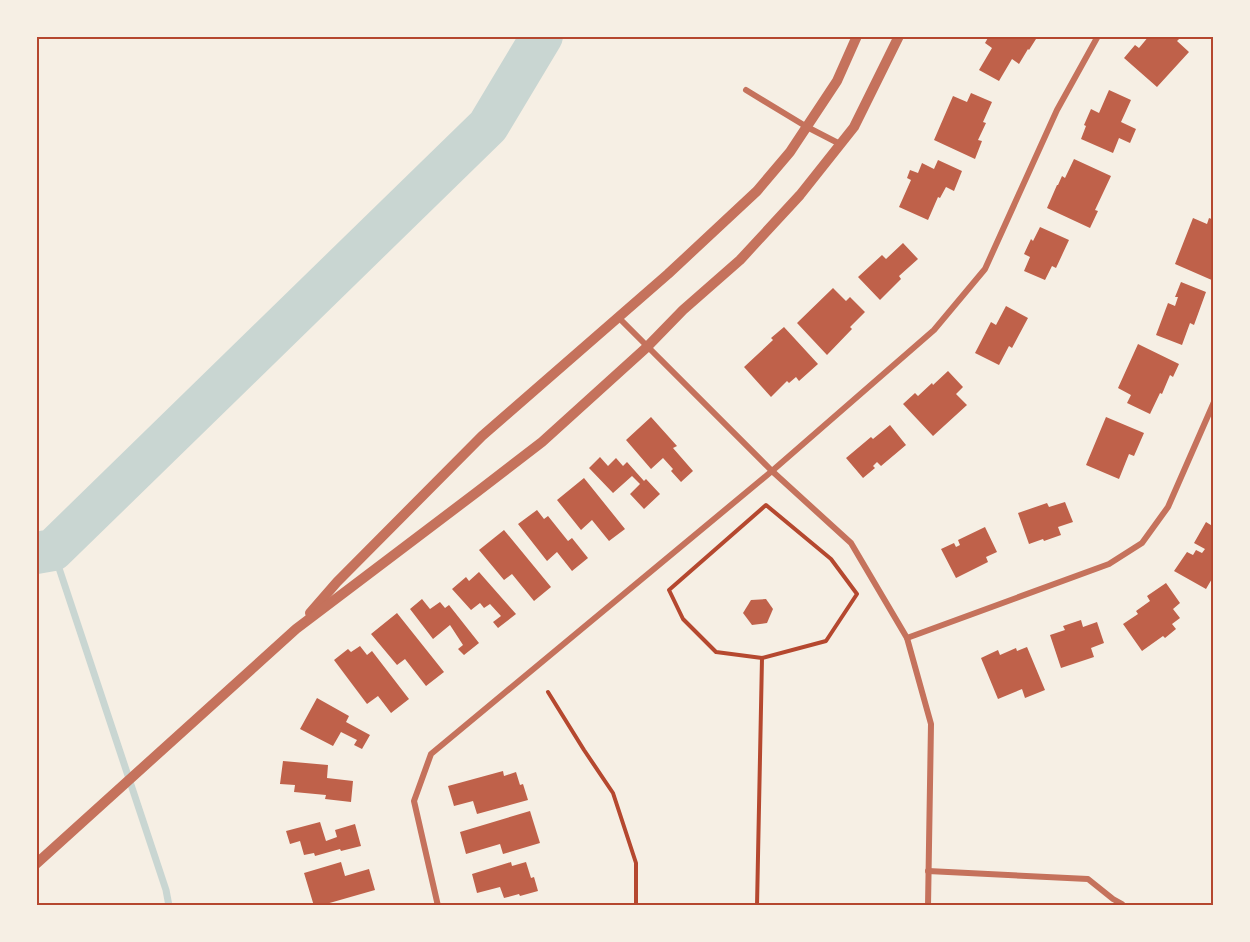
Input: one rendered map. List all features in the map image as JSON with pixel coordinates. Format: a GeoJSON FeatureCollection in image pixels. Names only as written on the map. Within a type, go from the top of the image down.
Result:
{"type":"FeatureCollection","features":[{"type":"Feature","properties":{"kind":"street"},"geometry":{"type":"LineString","coordinates":[[296,629],[337,582],[482,436],[668,274],[757,191],[789,152],[837,81],[858,36]]}},
{"type":"Feature","properties":{"kind":"street"},"geometry":{"type":"LineString","coordinates":[[36,864],[296,629],[542,442],[740,260],[800,195],[854,127],[900,36]]}},
{"type":"Feature","properties":{"kind":"street"},"geometry":{"type":"LineString","coordinates":[[438,906],[414,801],[431,754],[772,471],[934,330],[985,269],[1057,110],[1098,36]]}},
{"type":"Feature","properties":{"kind":"street"},"geometry":{"type":"LineString","coordinates":[[746,90],[840,144]]}},
{"type":"Feature","properties":{"kind":"street"},"geometry":{"type":"LineString","coordinates":[[618,317],[772,471],[851,543],[907,638],[931,724],[928,906]]}},
{"type":"Feature","properties":{"kind":"street"},"geometry":{"type":"LineString","coordinates":[[907,638],[1109,564],[1142,543],[1168,507],[1214,402]]}},
{"type":"Feature","properties":{"kind":"street"},"geometry":{"type":"LineString","coordinates":[[928,871],[1088,879],[1122,904]]}},
{"type":"Feature","properties":{"kind":"path"},"geometry":{"type":"LineString","coordinates":[[766,505],[831,559],[857,594],[826,641],[762,658],[716,652],[683,619],[669,590],[766,505]]}},
{"type":"Feature","properties":{"kind":"path"},"geometry":{"type":"LineString","coordinates":[[757,906],[762,658]]}},
{"type":"Feature","properties":{"kind":"path"},"geometry":{"type":"LineString","coordinates":[[548,692],[613,793],[636,863],[636,906]]}},
{"type":"Feature","properties":{"kind":"building"},"geometry":{"type":"Polygon","coordinates":[[[989,36],[1031,36],[1036,39],[1019,64],[1012,59],[999,81],[979,70],[992,48],[985,43],[989,36]]]}},
{"type":"Feature","properties":{"kind":"building"},"geometry":{"type":"Polygon","coordinates":[[[1149,36],[1182,36],[1177,41],[1189,52],[1157,87],[1124,58],[1135,45],[1139,48],[1149,36]]]}},
{"type":"Feature","properties":{"kind":"building"},"geometry":{"type":"Polygon","coordinates":[[[1109,90],[1131,100],[1121,122],[1136,129],[1130,143],[1119,138],[1113,153],[1081,139],[1091,109],[1099,113],[1109,90]]]}},
{"type":"Feature","properties":{"kind":"building"},"geometry":{"type":"Polygon","coordinates":[[[971,93],[992,102],[983,122],[986,123],[978,140],[982,141],[975,159],[934,140],[953,96],[967,102],[971,93]]]}},
{"type":"Feature","properties":{"kind":"building"},"geometry":{"type":"Polygon","coordinates":[[[1074,159],[1111,176],[1095,210],[1098,211],[1090,228],[1047,208],[1057,185],[1062,176],[1065,178],[1074,159]]]}},
{"type":"Feature","properties":{"kind":"building"},"geometry":{"type":"Polygon","coordinates":[[[938,160],[962,171],[954,191],[946,187],[940,198],[938,197],[928,220],[899,207],[911,180],[907,178],[910,170],[918,173],[922,163],[934,169],[938,160]]]}},
{"type":"Feature","properties":{"kind":"building"},"geometry":{"type":"Polygon","coordinates":[[[1193,218],[1207,224],[1209,218],[1214,220],[1214,281],[1175,264],[1193,218]]]}},
{"type":"Feature","properties":{"kind":"building"},"geometry":{"type":"Polygon","coordinates":[[[1040,227],[1069,240],[1056,268],[1052,266],[1045,280],[1024,271],[1030,257],[1024,254],[1040,227]]]}},
{"type":"Feature","properties":{"kind":"building"},"geometry":{"type":"Polygon","coordinates":[[[903,243],[918,259],[899,276],[901,279],[880,300],[858,277],[882,255],[886,259],[903,243]]]}},
{"type":"Feature","properties":{"kind":"building"},"geometry":{"type":"Polygon","coordinates":[[[1181,282],[1206,292],[1194,325],[1190,323],[1182,345],[1156,335],[1168,303],[1175,306],[1178,297],[1175,297],[1181,282]]]}},
{"type":"Feature","properties":{"kind":"building"},"geometry":{"type":"Polygon","coordinates":[[[833,288],[846,301],[850,297],[865,312],[827,355],[797,323],[833,288]]]}},
{"type":"Feature","properties":{"kind":"building"},"geometry":{"type":"Polygon","coordinates":[[[1006,306],[1028,318],[1012,348],[1009,346],[999,365],[975,353],[991,322],[996,325],[1006,306]]]}},
{"type":"Feature","properties":{"kind":"building"},"geometry":{"type":"Polygon","coordinates":[[[784,327],[818,364],[799,381],[796,377],[789,383],[787,381],[771,397],[744,367],[784,327]]]}},
{"type":"Feature","properties":{"kind":"building"},"geometry":{"type":"Polygon","coordinates":[[[1138,344],[1179,364],[1173,377],[1170,375],[1150,414],[1127,403],[1131,395],[1118,388],[1138,344]]]}},
{"type":"Feature","properties":{"kind":"building"},"geometry":{"type":"Polygon","coordinates":[[[948,371],[963,387],[956,394],[967,405],[933,436],[903,404],[915,393],[918,396],[932,383],[933,385],[948,371]]]}},
{"type":"Feature","properties":{"kind":"building"},"geometry":{"type":"Polygon","coordinates":[[[651,417],[677,446],[673,448],[693,471],[681,482],[663,458],[651,469],[626,440],[651,417]]]}},
{"type":"Feature","properties":{"kind":"building"},"geometry":{"type":"Polygon","coordinates":[[[1106,417],[1144,433],[1134,456],[1129,454],[1119,479],[1086,465],[1106,417]]]}},
{"type":"Feature","properties":{"kind":"building"},"geometry":{"type":"Polygon","coordinates":[[[890,425],[906,445],[881,466],[877,462],[873,466],[875,468],[863,478],[846,458],[871,437],[873,439],[890,425]]]}},
{"type":"Feature","properties":{"kind":"building"},"geometry":{"type":"Polygon","coordinates":[[[600,457],[608,466],[616,458],[623,466],[627,462],[644,481],[646,479],[660,494],[644,509],[630,494],[640,484],[632,476],[613,493],[589,468],[600,457]]]}},
{"type":"Feature","properties":{"kind":"building"},"geometry":{"type":"Polygon","coordinates":[[[584,478],[625,529],[609,541],[592,520],[581,530],[557,500],[584,478]]]}},
{"type":"Feature","properties":{"kind":"building"},"geometry":{"type":"Polygon","coordinates":[[[1065,502],[1073,522],[1058,527],[1061,535],[1029,544],[1018,513],[1047,503],[1049,507],[1065,502]]]}},
{"type":"Feature","properties":{"kind":"building"},"geometry":{"type":"Polygon","coordinates":[[[537,510],[544,519],[548,516],[568,541],[572,538],[588,558],[572,571],[557,552],[547,561],[518,524],[537,510]]]}},
{"type":"Feature","properties":{"kind":"building"},"geometry":{"type":"Polygon","coordinates":[[[1206,522],[1214,527],[1214,577],[1206,589],[1174,571],[1187,552],[1193,555],[1196,550],[1202,553],[1205,549],[1194,543],[1206,522]]]}},
{"type":"Feature","properties":{"kind":"building"},"geometry":{"type":"Polygon","coordinates":[[[985,527],[997,552],[986,557],[988,562],[956,578],[941,549],[954,543],[956,547],[960,545],[958,540],[985,527]]]}},
{"type":"Feature","properties":{"kind":"building"},"geometry":{"type":"Polygon","coordinates":[[[504,530],[551,587],[534,601],[512,574],[504,580],[479,550],[504,530]]]}},
{"type":"Feature","properties":{"kind":"building"},"geometry":{"type":"Polygon","coordinates":[[[479,572],[516,614],[498,628],[493,622],[501,616],[490,604],[484,608],[480,603],[471,610],[452,589],[466,577],[469,581],[479,572]]]}},
{"type":"Feature","properties":{"kind":"building"},"geometry":{"type":"Polygon","coordinates":[[[1166,583],[1180,603],[1173,609],[1180,618],[1172,624],[1176,629],[1142,651],[1123,624],[1138,614],[1136,611],[1150,601],[1147,596],[1166,583]]]}},
{"type":"Feature","properties":{"kind":"building"},"geometry":{"type":"Polygon","coordinates":[[[422,599],[430,609],[440,602],[445,608],[449,605],[479,643],[464,655],[458,649],[463,645],[450,625],[433,639],[410,609],[422,599]]]}},
{"type":"Feature","properties":{"kind":"building"},"geometry":{"type":"Polygon","coordinates":[[[766,599],[773,609],[767,623],[752,625],[743,613],[751,600],[766,599]]]}},
{"type":"Feature","properties":{"kind":"building"},"geometry":{"type":"Polygon","coordinates":[[[397,613],[444,672],[426,686],[405,659],[397,665],[371,634],[397,613]]]}},
{"type":"Feature","properties":{"kind":"building"},"geometry":{"type":"Polygon","coordinates":[[[1081,620],[1083,627],[1097,622],[1104,643],[1091,648],[1094,657],[1061,668],[1050,635],[1065,630],[1063,626],[1081,620]]]}},
{"type":"Feature","properties":{"kind":"building"},"geometry":{"type":"Polygon","coordinates":[[[360,646],[367,655],[372,651],[409,699],[391,713],[378,696],[367,704],[334,660],[348,649],[351,652],[360,646]]]}},
{"type":"Feature","properties":{"kind":"building"},"geometry":{"type":"Polygon","coordinates":[[[1027,647],[1045,690],[1025,698],[1022,689],[998,699],[981,658],[998,650],[1000,655],[1016,648],[1017,651],[1027,647]]]}},
{"type":"Feature","properties":{"kind":"building"},"geometry":{"type":"Polygon","coordinates":[[[317,698],[349,716],[346,722],[370,735],[362,749],[354,745],[357,740],[341,732],[333,746],[300,729],[317,698]]]}},
{"type":"Feature","properties":{"kind":"building"},"geometry":{"type":"Polygon","coordinates":[[[283,761],[328,765],[327,778],[353,781],[351,802],[325,799],[326,795],[294,792],[295,785],[280,784],[283,761]]]}},
{"type":"Feature","properties":{"kind":"building"},"geometry":{"type":"Polygon","coordinates":[[[503,771],[504,776],[516,772],[528,800],[477,814],[473,801],[454,806],[448,786],[503,771]]]}},
{"type":"Feature","properties":{"kind":"building"},"geometry":{"type":"Polygon","coordinates":[[[530,811],[540,843],[503,854],[500,844],[466,854],[460,832],[530,811]]]}},
{"type":"Feature","properties":{"kind":"building"},"geometry":{"type":"Polygon","coordinates":[[[320,822],[326,841],[337,837],[335,830],[355,824],[361,846],[315,856],[314,853],[304,855],[300,841],[290,844],[286,831],[320,822]]]}},
{"type":"Feature","properties":{"kind":"building"},"geometry":{"type":"Polygon","coordinates":[[[341,862],[345,876],[369,869],[375,890],[314,906],[304,873],[341,862]]]}},
{"type":"Feature","properties":{"kind":"building"},"geometry":{"type":"Polygon","coordinates":[[[511,862],[512,866],[526,862],[538,891],[504,898],[500,887],[477,893],[472,874],[511,862]]]}},
{"type":"Feature","properties":{"kind":"waterway"},"geometry":{"type":"LineString","coordinates":[[36,553],[53,550],[488,126],[542,36]]}},
{"type":"Feature","properties":{"kind":"waterway"},"geometry":{"type":"LineString","coordinates":[[53,550],[166,890],[169,906]]}}]}
